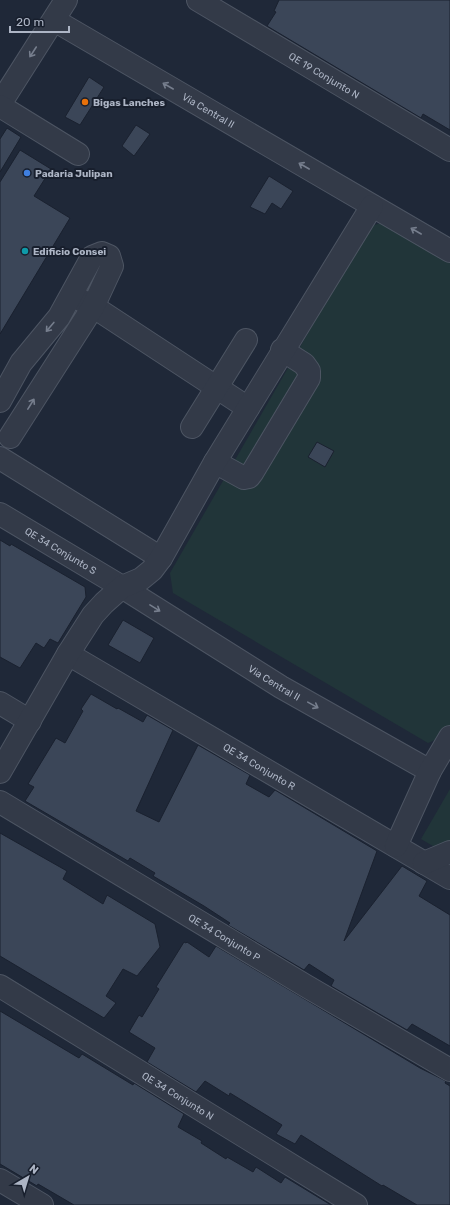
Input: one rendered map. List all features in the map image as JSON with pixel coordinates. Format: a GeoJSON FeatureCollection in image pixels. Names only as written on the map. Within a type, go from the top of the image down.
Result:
{"type":"FeatureCollection","features":[{"type":"Feature","properties":{"kind":"street"},"geometry":{"type":"LineString","coordinates":[[66,0],[0,105],[78,154]]}},
{"type":"Feature","properties":{"kind":"street","name":"QE 19 Conjunto N"},"geometry":{"type":"LineString","coordinates":[[198,0],[450,150]]}},
{"type":"Feature","properties":{"kind":"street","name":"Via Central II"},"geometry":{"type":"LineString","coordinates":[[54,20],[450,251]]}},
{"type":"Feature","properties":{"kind":"street"},"geometry":{"type":"LineString","coordinates":[[0,772],[68,654],[93,616],[104,603],[122,587],[140,579],[152,570],[164,552],[215,462],[282,350],[372,206]]}},
{"type":"Feature","properties":{"kind":"street"},"geometry":{"type":"LineString","coordinates":[[0,401],[21,363],[59,317],[92,257],[102,253],[109,256],[112,266],[93,307],[4,445],[164,552]]}},
{"type":"Feature","properties":{"kind":"street"},"geometry":{"type":"LineString","coordinates":[[71,295],[93,307],[248,408]]}},
{"type":"Feature","properties":{"kind":"street"},"geometry":{"type":"LineString","coordinates":[[192,427],[246,340]]}},
{"type":"Feature","properties":{"kind":"street"},"geometry":{"type":"LineString","coordinates":[[215,462],[244,478],[249,477],[309,378],[309,371],[304,364],[282,350]]}},
{"type":"Feature","properties":{"kind":"street","name":"QE 34 Conjunto S"},"geometry":{"type":"LineString","coordinates":[[0,514],[122,587]]}},
{"type":"Feature","properties":{"kind":"street","name":"Via Central II"},"geometry":{"type":"LineString","coordinates":[[122,587],[281,687],[430,771]]}},
{"type":"Feature","properties":{"kind":"street","name":"QE 34 Conjunto R"},"geometry":{"type":"LineString","coordinates":[[68,654],[450,878]]}},
{"type":"Feature","properties":{"kind":"street"},"geometry":{"type":"LineString","coordinates":[[0,703],[30,722]]}},
{"type":"Feature","properties":{"kind":"street"},"geometry":{"type":"LineString","coordinates":[[396,846],[430,771],[450,736]]}},
{"type":"Feature","properties":{"kind":"street","name":"QE 34 Conjunto P"},"geometry":{"type":"LineString","coordinates":[[0,802],[306,986],[450,1070]]}},
{"type":"Feature","properties":{"kind":"street"},"geometry":{"type":"LineString","coordinates":[[424,863],[450,852]]}},
{"type":"Feature","properties":{"kind":"street","name":"QE 34 Conjunto N"},"geometry":{"type":"LineString","coordinates":[[0,986],[356,1205]]}},
{"type":"Feature","properties":{"kind":"street"},"geometry":{"type":"LineString","coordinates":[[0,1180],[42,1205]]}},
{"type":"Feature","properties":{"kind":"green space"},"geometry":{"type":"Polygon","coordinates":[[[386,221],[450,258],[450,728],[444,736],[428,743],[173,593],[170,573],[369,227],[386,221]]]}},
{"type":"Feature","properties":{"kind":"green space"},"geometry":{"type":"Polygon","coordinates":[[[450,789],[450,856],[421,839],[450,789]]]}},
{"type":"Feature","properties":{"kind":"building"},"geometry":{"type":"Polygon","coordinates":[[[279,0],[450,0],[450,130],[423,114],[421,118],[267,26],[276,12],[274,11],[279,0]]]}},
{"type":"Feature","properties":{"kind":"building","name":"Bigas Lanches"},"geometry":{"type":"Polygon","coordinates":[[[89,77],[104,87],[80,125],[65,117],[89,77]]]}},
{"type":"Feature","properties":{"kind":"building"},"geometry":{"type":"Polygon","coordinates":[[[136,125],[150,134],[134,156],[122,146],[136,125]]]}},
{"type":"Feature","properties":{"kind":"building"},"geometry":{"type":"Polygon","coordinates":[[[7,128],[21,137],[0,172],[0,139],[7,128]]]}},
{"type":"Feature","properties":{"kind":"building","name":"Edificio Consei"},"geometry":{"type":"Polygon","coordinates":[[[20,150],[51,169],[34,196],[70,218],[0,334],[0,182],[20,150]]]}},
{"type":"Feature","properties":{"kind":"building"},"geometry":{"type":"Polygon","coordinates":[[[269,176],[293,191],[281,209],[272,203],[265,214],[250,207],[269,176]]]}},
{"type":"Feature","properties":{"kind":"building"},"geometry":{"type":"Polygon","coordinates":[[[317,442],[334,451],[325,467],[308,457],[317,442]]]}},
{"type":"Feature","properties":{"kind":"building"},"geometry":{"type":"Polygon","coordinates":[[[0,540],[10,546],[11,544],[85,587],[86,597],[58,643],[50,639],[44,648],[36,643],[20,668],[0,657],[0,540]]]}},
{"type":"Feature","properties":{"kind":"building"},"geometry":{"type":"Polygon","coordinates":[[[123,620],[154,638],[140,663],[108,645],[123,620]]]}},
{"type":"Feature","properties":{"kind":"building"},"geometry":{"type":"Polygon","coordinates":[[[91,694],[143,722],[147,715],[173,730],[136,811],[159,822],[198,745],[250,775],[246,784],[269,797],[275,790],[377,851],[344,941],[402,866],[427,881],[419,896],[450,915],[450,1046],[412,1024],[407,1030],[331,986],[334,980],[309,964],[304,970],[228,925],[230,923],[153,876],[155,873],[130,858],[128,861],[25,801],[34,787],[28,784],[56,738],[65,743],[83,711],[81,709],[91,694]]]}},
{"type":"Feature","properties":{"kind":"building"},"geometry":{"type":"Polygon","coordinates":[[[0,833],[67,871],[63,879],[103,904],[107,895],[155,924],[160,947],[137,976],[123,969],[106,996],[116,1003],[104,1018],[0,956],[0,833]]]}},
{"type":"Feature","properties":{"kind":"building"},"geometry":{"type":"Polygon","coordinates":[[[184,942],[187,942],[209,957],[216,946],[420,1068],[446,1081],[445,1083],[450,1086],[450,1205],[417,1205],[383,1185],[382,1186],[301,1135],[295,1144],[276,1134],[282,1125],[230,1093],[229,1096],[205,1081],[196,1092],[147,1062],[155,1048],[129,1032],[139,1015],[142,1017],[159,989],[156,987],[184,942]]]}},
{"type":"Feature","properties":{"kind":"building"},"geometry":{"type":"Polygon","coordinates":[[[0,1011],[79,1058],[82,1054],[133,1085],[134,1083],[184,1114],[178,1127],[202,1141],[201,1143],[226,1159],[227,1157],[253,1172],[256,1167],[281,1183],[285,1177],[331,1205],[74,1205],[38,1184],[37,1186],[0,1164],[0,1011]]]}},
{"type":"Feature","properties":{"kind":"place","name":"Bigas Lanches"},"geometry":{"type":"Point","coordinates":[85,102]}},
{"type":"Feature","properties":{"kind":"place","name":"Padaria Julipan"},"geometry":{"type":"Point","coordinates":[27,173]}},
{"type":"Feature","properties":{"kind":"place","name":"Edificio Consei"},"geometry":{"type":"Point","coordinates":[25,251]}}]}
